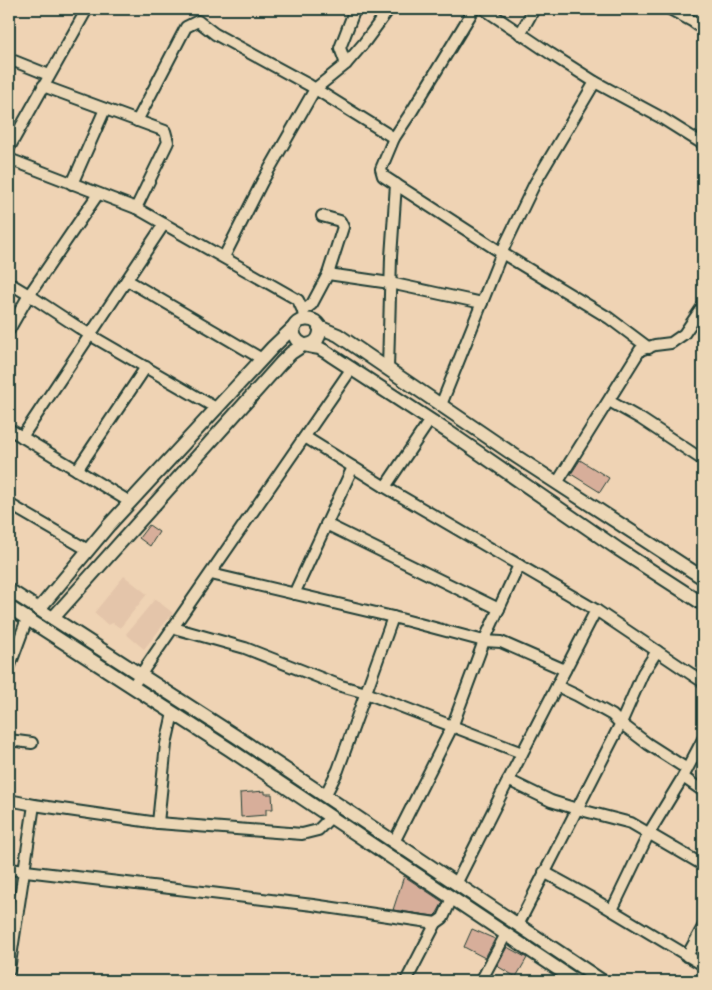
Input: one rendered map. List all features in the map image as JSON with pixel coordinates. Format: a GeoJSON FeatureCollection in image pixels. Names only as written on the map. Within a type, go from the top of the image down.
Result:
{"type":"FeatureCollection","features":[{"type":"Feature","properties":{"kind":"street"},"geometry":{"type":"LineString","coordinates":[[9,148],[87,9]]}},
{"type":"Feature","properties":{"kind":"street"},"geometry":{"type":"LineString","coordinates":[[346,64],[340,48],[355,9]]}},
{"type":"Feature","properties":{"kind":"street"},"geometry":{"type":"LineString","coordinates":[[224,257],[262,182],[315,89],[346,64],[389,9]]}},
{"type":"Feature","properties":{"kind":"street"},"geometry":{"type":"LineString","coordinates":[[474,9],[394,138],[381,169],[383,176],[609,318],[649,348]]}},
{"type":"Feature","properties":{"kind":"street"},"geometry":{"type":"LineString","coordinates":[[484,9],[595,82],[660,117],[703,144]]}},
{"type":"Feature","properties":{"kind":"street"},"geometry":{"type":"LineString","coordinates":[[520,34],[534,9]]}},
{"type":"Feature","properties":{"kind":"street"},"geometry":{"type":"LineString","coordinates":[[670,9],[692,21],[703,30]]}},
{"type":"Feature","properties":{"kind":"street"},"geometry":{"type":"LineString","coordinates":[[137,121],[186,27],[198,21],[215,34],[315,89],[394,138]]}},
{"type":"Feature","properties":{"kind":"street"},"geometry":{"type":"LineString","coordinates":[[9,59],[49,75]]}},
{"type":"Feature","properties":{"kind":"street"},"geometry":{"type":"LineString","coordinates":[[441,405],[502,252],[535,183],[595,82]]}},
{"type":"Feature","properties":{"kind":"street"},"geometry":{"type":"LineString","coordinates":[[43,86],[165,131],[168,142],[136,208]]}},
{"type":"Feature","properties":{"kind":"street"},"geometry":{"type":"LineString","coordinates":[[72,184],[105,109]]}},
{"type":"Feature","properties":{"kind":"street"},"geometry":{"type":"LineString","coordinates":[[9,159],[136,208],[298,300],[301,319]]}},
{"type":"Feature","properties":{"kind":"street"},"geometry":{"type":"LineString","coordinates":[[388,369],[390,257],[396,184]]}},
{"type":"Feature","properties":{"kind":"street"},"geometry":{"type":"LineString","coordinates":[[9,330],[29,295],[98,194]]}},
{"type":"Feature","properties":{"kind":"street"},"geometry":{"type":"LineString","coordinates":[[322,216],[340,221],[343,227],[328,274],[312,304],[293,331],[299,343],[320,349],[352,368],[618,549],[703,604]]}},
{"type":"Feature","properties":{"kind":"street"},"geometry":{"type":"LineString","coordinates":[[22,437],[164,224]]}},
{"type":"Feature","properties":{"kind":"street"},"geometry":{"type":"LineString","coordinates":[[328,274],[390,284],[482,303]]}},
{"type":"Feature","properties":{"kind":"street"},"geometry":{"type":"LineString","coordinates":[[127,280],[262,359]]}},
{"type":"Feature","properties":{"kind":"street"},"geometry":{"type":"LineString","coordinates":[[9,283],[90,335],[216,408]]}},
{"type":"Feature","properties":{"kind":"street"},"geometry":{"type":"LineString","coordinates":[[557,483],[640,350],[655,345],[671,343],[684,334],[703,306]]}},
{"type":"Feature","properties":{"kind":"street"},"geometry":{"type":"LineString","coordinates":[[38,609],[130,502],[273,346],[301,319],[313,320],[319,327],[338,335],[557,483],[703,578]]}},
{"type":"Feature","properties":{"kind":"street"},"geometry":{"type":"LineString","coordinates":[[53,618],[280,363],[291,353],[318,339],[320,336],[319,327]]}},
{"type":"Feature","properties":{"kind":"street"},"geometry":{"type":"LineString","coordinates":[[77,470],[146,367]]}},
{"type":"Feature","properties":{"kind":"street"},"geometry":{"type":"LineString","coordinates":[[132,687],[352,368]]}},
{"type":"Feature","properties":{"kind":"street"},"geometry":{"type":"LineString","coordinates":[[609,401],[641,419],[703,460]]}},
{"type":"Feature","properties":{"kind":"street"},"geometry":{"type":"LineString","coordinates":[[385,487],[430,420]]}},
{"type":"Feature","properties":{"kind":"street"},"geometry":{"type":"LineString","coordinates":[[9,429],[130,502]]}},
{"type":"Feature","properties":{"kind":"street"},"geometry":{"type":"LineString","coordinates":[[305,437],[385,487],[596,610],[703,682]]}},
{"type":"Feature","properties":{"kind":"street"},"geometry":{"type":"LineString","coordinates":[[294,594],[353,467]]}},
{"type":"Feature","properties":{"kind":"street"},"geometry":{"type":"LineString","coordinates":[[9,504],[88,550]]}},
{"type":"Feature","properties":{"kind":"street"},"geometry":{"type":"LineString","coordinates":[[326,524],[499,609]]}},
{"type":"Feature","properties":{"kind":"street"},"geometry":{"type":"LineString","coordinates":[[394,842],[452,727],[484,641],[519,565]]}},
{"type":"Feature","properties":{"kind":"street"},"geometry":{"type":"LineString","coordinates":[[211,574],[393,617],[484,641],[501,642],[565,670]]}},
{"type":"Feature","properties":{"kind":"street"},"geometry":{"type":"LineString","coordinates":[[9,590],[237,737],[602,981]]}},
{"type":"Feature","properties":{"kind":"street"},"geometry":{"type":"LineString","coordinates":[[9,607],[307,801],[576,981]]}},
{"type":"Feature","properties":{"kind":"street"},"geometry":{"type":"LineString","coordinates":[[456,884],[596,610]]}},
{"type":"Feature","properties":{"kind":"street"},"geometry":{"type":"LineString","coordinates":[[307,801],[321,793],[338,770],[393,617]]}},
{"type":"Feature","properties":{"kind":"street"},"geometry":{"type":"LineString","coordinates":[[9,668],[27,619]]}},
{"type":"Feature","properties":{"kind":"street"},"geometry":{"type":"LineString","coordinates":[[174,628],[245,648],[341,686],[366,693],[522,753]]}},
{"type":"Feature","properties":{"kind":"street"},"geometry":{"type":"LineString","coordinates":[[518,925],[621,723],[644,673],[657,651]]}},
{"type":"Feature","properties":{"kind":"street"},"geometry":{"type":"LineString","coordinates":[[557,686],[612,714],[685,773],[703,792]]}},
{"type":"Feature","properties":{"kind":"street"},"geometry":{"type":"LineString","coordinates":[[158,823],[166,744],[173,713]]}},
{"type":"Feature","properties":{"kind":"street"},"geometry":{"type":"LineString","coordinates":[[612,910],[649,833],[703,739]]}},
{"type":"Feature","properties":{"kind":"street"},"geometry":{"type":"LineString","coordinates":[[9,740],[32,743]]}},
{"type":"Feature","properties":{"kind":"street"},"geometry":{"type":"LineString","coordinates":[[508,780],[551,801],[631,823],[703,865]]}},
{"type":"Feature","properties":{"kind":"street"},"geometry":{"type":"LineString","coordinates":[[9,800],[158,823],[302,834],[318,830],[331,817]]}},
{"type":"Feature","properties":{"kind":"street"},"geometry":{"type":"LineString","coordinates":[[9,970],[34,805]]}},
{"type":"Feature","properties":{"kind":"street"},"geometry":{"type":"LineString","coordinates":[[9,869],[312,904],[436,923]]}},
{"type":"Feature","properties":{"kind":"street"},"geometry":{"type":"LineString","coordinates":[[544,872],[612,910],[703,965]]}},
{"type":"Feature","properties":{"kind":"street"},"geometry":{"type":"LineString","coordinates":[[406,981],[436,923],[442,918],[452,898]]}},
{"type":"Feature","properties":{"kind":"street"},"geometry":{"type":"LineString","coordinates":[[687,956],[703,927]]}},
{"type":"Feature","properties":{"kind":"street"},"geometry":{"type":"LineString","coordinates":[[481,981],[506,934]]}},
{"type":"Feature","properties":{"kind":"shaded area"},"geometry":{"type":"Polygon","coordinates":[[[124,576],[147,594],[120,628],[113,623],[108,625],[94,613],[124,576]]]}},
{"type":"Feature","properties":{"kind":"shaded area"},"geometry":{"type":"Polygon","coordinates":[[[155,599],[173,613],[144,649],[126,634],[155,599]]]}},
{"type":"Feature","properties":{"kind":"building"},"geometry":{"type":"Polygon","coordinates":[[[580,460],[609,478],[600,492],[571,474],[580,460]]]}},
{"type":"Feature","properties":{"kind":"building"},"geometry":{"type":"Polygon","coordinates":[[[149,525],[159,532],[150,546],[139,538],[149,525]]]}},
{"type":"Feature","properties":{"kind":"building"},"geometry":{"type":"Polygon","coordinates":[[[265,791],[265,794],[272,794],[273,809],[266,809],[266,815],[241,817],[240,793],[265,791]]]}},
{"type":"Feature","properties":{"kind":"building"},"geometry":{"type":"Polygon","coordinates":[[[404,876],[443,902],[434,916],[393,910],[404,876]]]}},
{"type":"Feature","properties":{"kind":"building"},"geometry":{"type":"Polygon","coordinates":[[[472,929],[495,939],[485,958],[464,947],[472,929]]]}},
{"type":"Feature","properties":{"kind":"building"},"geometry":{"type":"Polygon","coordinates":[[[507,947],[527,958],[516,977],[497,966],[507,947]]]}}]}
